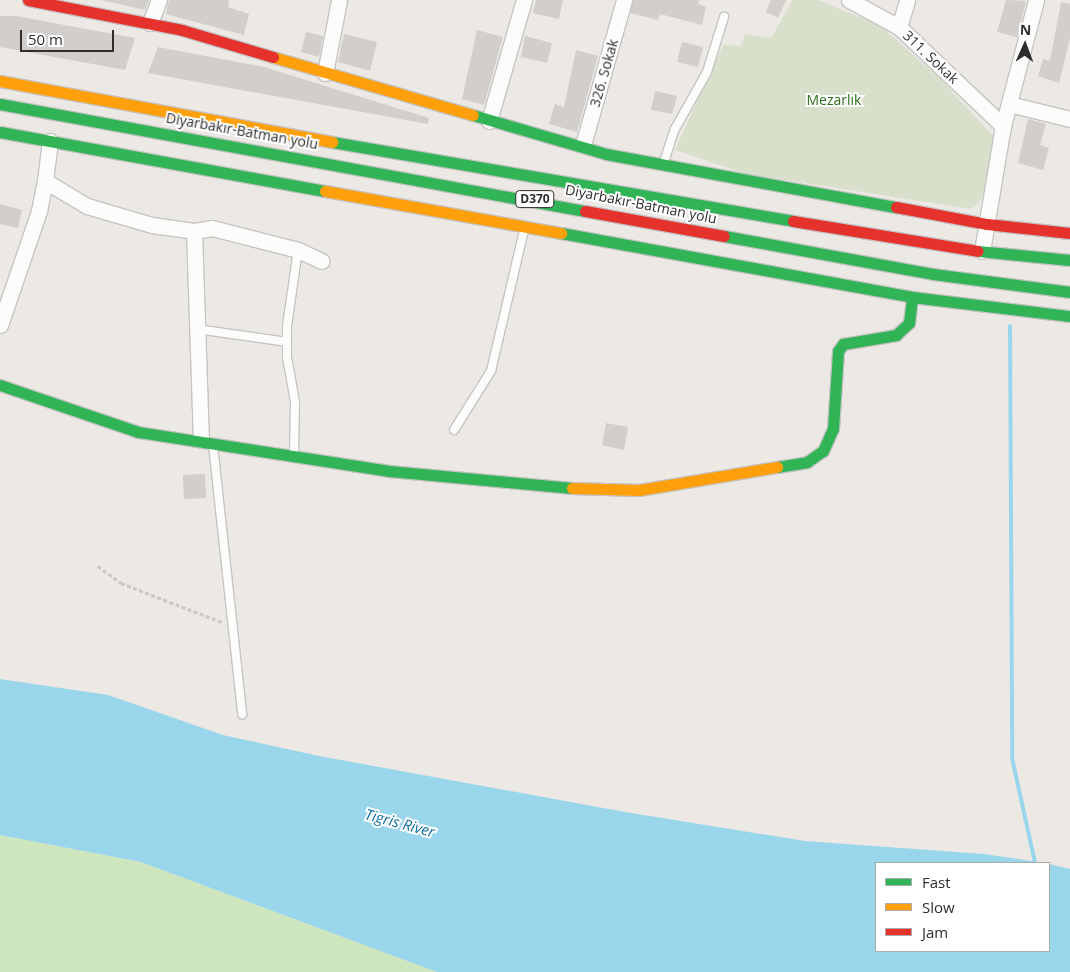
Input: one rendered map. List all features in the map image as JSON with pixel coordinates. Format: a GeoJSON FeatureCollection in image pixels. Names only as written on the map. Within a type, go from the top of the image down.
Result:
{"type":"FeatureCollection","features":[{"type":"Feature","properties":{"kind":"main road"},"geometry":{"type":"LineString","coordinates":[[32,0],[150,23],[489,121],[663,164],[987,224],[1070,233]]}},
{"type":"Feature","properties":{"kind":"main road"},"geometry":{"type":"LineString","coordinates":[[0,81],[309,138],[982,251],[1070,260]]}},
{"type":"Feature","properties":{"kind":"main road","name":"Diyarbakır-Batman yolu"},"geometry":{"type":"LineString","coordinates":[[0,104],[933,274],[1070,292]]}},
{"type":"Feature","properties":{"kind":"main road","name":"D370"},"geometry":{"type":"LineString","coordinates":[[0,132],[912,297],[1070,316]]}},
{"type":"Feature","properties":{"kind":"main road"},"geometry":{"type":"LineString","coordinates":[[0,385],[138,432],[294,456],[524,486],[639,490],[807,462],[823,452],[833,429],[838,351],[843,344],[896,335],[909,323],[912,297]]}},
{"type":"Feature","properties":{"kind":"street"},"geometry":{"type":"LineString","coordinates":[[150,23],[159,0]]}},
{"type":"Feature","properties":{"kind":"street"},"geometry":{"type":"LineString","coordinates":[[325,73],[339,0]]}},
{"type":"Feature","properties":{"kind":"street"},"geometry":{"type":"LineString","coordinates":[[489,121],[524,0]]}},
{"type":"Feature","properties":{"kind":"street","name":"326. Sokak"},"geometry":{"type":"LineString","coordinates":[[583,145],[624,0]]}},
{"type":"Feature","properties":{"kind":"street","name":"311. Sokak"},"geometry":{"type":"LineString","coordinates":[[849,0],[899,27],[1004,126]]}},
{"type":"Feature","properties":{"kind":"street"},"geometry":{"type":"LineString","coordinates":[[899,27],[907,0]]}},
{"type":"Feature","properties":{"kind":"street"},"geometry":{"type":"LineString","coordinates":[[982,251],[1004,126],[1036,0]]}},
{"type":"Feature","properties":{"kind":"street"},"geometry":{"type":"LineString","coordinates":[[1009,104],[1070,119]]}},
{"type":"Feature","properties":{"kind":"street"},"geometry":{"type":"LineString","coordinates":[[0,325],[40,211],[50,141]]}},
{"type":"Feature","properties":{"kind":"street"},"geometry":{"type":"LineString","coordinates":[[45,182],[87,206],[152,225],[194,231],[212,228],[298,250],[322,261]]}},
{"type":"Feature","properties":{"kind":"street"},"geometry":{"type":"LineString","coordinates":[[194,231],[197,329],[207,442]]}},
{"type":"Feature","properties":{"kind":"lane"},"geometry":{"type":"LineString","coordinates":[[663,164],[675,128],[706,72],[724,17]]}},
{"type":"Feature","properties":{"kind":"lane"},"geometry":{"type":"LineString","coordinates":[[454,430],[491,371],[525,226]]}},
{"type":"Feature","properties":{"kind":"lane"},"geometry":{"type":"LineString","coordinates":[[294,456],[295,402],[287,342],[298,250]]}},
{"type":"Feature","properties":{"kind":"lane"},"geometry":{"type":"LineString","coordinates":[[197,329],[287,342]]}},
{"type":"Feature","properties":{"kind":"lane"},"geometry":{"type":"LineString","coordinates":[[207,442],[242,714]]}},
{"type":"Feature","properties":{"kind":"path"},"geometry":{"type":"LineString","coordinates":[[98,566],[121,583],[230,625]]}},
{"type":"Feature","properties":{"kind":"green space","name":"Mezarlık"},"geometry":{"type":"Polygon","coordinates":[[[793,0],[818,0],[881,26],[940,79],[996,139],[986,190],[978,204],[971,209],[747,174],[675,150],[723,45],[741,46],[745,34],[771,38],[793,0]]]}},
{"type":"Feature","properties":{"kind":"green space"},"geometry":{"type":"Polygon","coordinates":[[[0,835],[141,862],[437,972],[0,972],[0,835]]]}},
{"type":"Feature","properties":{"kind":"water","name":"Tigris River"},"geometry":{"type":"Polygon","coordinates":[[[0,679],[108,695],[223,735],[319,756],[625,812],[805,841],[984,854],[1037,862],[875,862],[875,952],[1050,952],[1050,864],[1070,869],[1070,972],[437,972],[141,862],[0,835],[0,679]]]}},
{"type":"Feature","properties":{"kind":"building"},"geometry":{"type":"Polygon","coordinates":[[[101,0],[149,0],[145,10],[101,0]]]}},
{"type":"Feature","properties":{"kind":"building"},"geometry":{"type":"Polygon","coordinates":[[[169,0],[229,0],[228,7],[249,14],[244,35],[166,14],[169,0]]]}},
{"type":"Feature","properties":{"kind":"building"},"geometry":{"type":"Polygon","coordinates":[[[536,0],[563,0],[559,19],[533,13],[536,0]]]}},
{"type":"Feature","properties":{"kind":"building"},"geometry":{"type":"Polygon","coordinates":[[[633,0],[699,0],[698,4],[706,7],[702,25],[660,14],[658,20],[630,13],[633,0]]]}},
{"type":"Feature","properties":{"kind":"building"},"geometry":{"type":"Polygon","coordinates":[[[771,0],[786,0],[778,18],[766,12],[771,0]]]}},
{"type":"Feature","properties":{"kind":"building"},"geometry":{"type":"Polygon","coordinates":[[[1006,0],[1026,1],[1017,37],[997,32],[1006,0]]]}},
{"type":"Feature","properties":{"kind":"building"},"geometry":{"type":"Polygon","coordinates":[[[1061,2],[1070,4],[1070,38],[1059,83],[1038,76],[1043,59],[1050,61],[1061,2]]]}},
{"type":"Feature","properties":{"kind":"building"},"geometry":{"type":"Polygon","coordinates":[[[0,16],[16,16],[135,38],[125,70],[0,47],[0,16]]]}},
{"type":"Feature","properties":{"kind":"building"},"geometry":{"type":"Polygon","coordinates":[[[477,30],[503,37],[484,105],[462,99],[477,30]]]}},
{"type":"Feature","properties":{"kind":"building"},"geometry":{"type":"Polygon","coordinates":[[[306,32],[323,36],[319,57],[301,52],[306,32]]]}},
{"type":"Feature","properties":{"kind":"building"},"geometry":{"type":"Polygon","coordinates":[[[344,34],[377,42],[370,71],[338,62],[344,34]]]}},
{"type":"Feature","properties":{"kind":"building"},"geometry":{"type":"Polygon","coordinates":[[[525,36],[552,43],[547,63],[521,57],[525,36]]]}},
{"type":"Feature","properties":{"kind":"building"},"geometry":{"type":"Polygon","coordinates":[[[682,42],[703,47],[698,67],[677,62],[682,42]]]}},
{"type":"Feature","properties":{"kind":"building"},"geometry":{"type":"Polygon","coordinates":[[[158,47],[264,67],[429,118],[428,124],[148,73],[158,47]]]}},
{"type":"Feature","properties":{"kind":"building"},"geometry":{"type":"Polygon","coordinates":[[[576,50],[598,56],[577,132],[549,124],[555,104],[564,107],[576,50]]]}},
{"type":"Feature","properties":{"kind":"building"},"geometry":{"type":"Polygon","coordinates":[[[655,91],[677,96],[672,114],[651,110],[655,91]]]}},
{"type":"Feature","properties":{"kind":"building"},"geometry":{"type":"Polygon","coordinates":[[[1028,119],[1046,124],[1040,145],[1049,148],[1043,170],[1018,163],[1028,119]]]}},
{"type":"Feature","properties":{"kind":"building"},"geometry":{"type":"Polygon","coordinates":[[[0,204],[22,210],[18,228],[0,224],[0,204]]]}},
{"type":"Feature","properties":{"kind":"building"},"geometry":{"type":"Polygon","coordinates":[[[606,423],[628,427],[624,450],[602,445],[606,423]]]}},
{"type":"Feature","properties":{"kind":"building"},"geometry":{"type":"Polygon","coordinates":[[[205,474],[206,498],[184,499],[183,475],[205,474]]]}},
{"type":"Feature","properties":{"kind":"waterway"},"geometry":{"type":"LineString","coordinates":[[1010,326],[1012,758],[1035,862]]}},
{"type":"Feature","properties":{"kind":"traffic: fast"},"geometry":{"type":"LineString","coordinates":[[0,104],[585,211]]}},
{"type":"Feature","properties":{"kind":"traffic: fast"},"geometry":{"type":"LineString","coordinates":[[473,115],[606,154],[896,207]]}},
{"type":"Feature","properties":{"kind":"traffic: fast"},"geometry":{"type":"LineString","coordinates":[[0,132],[325,191]]}},
{"type":"Feature","properties":{"kind":"traffic: fast"},"geometry":{"type":"LineString","coordinates":[[332,142],[793,221]]}},
{"type":"Feature","properties":{"kind":"traffic: fast"},"geometry":{"type":"LineString","coordinates":[[561,233],[912,297],[1070,316]]}},
{"type":"Feature","properties":{"kind":"traffic: fast"},"geometry":{"type":"LineString","coordinates":[[724,236],[933,274],[1070,292]]}},
{"type":"Feature","properties":{"kind":"traffic: fast"},"geometry":{"type":"LineString","coordinates":[[978,251],[1070,260]]}},
{"type":"Feature","properties":{"kind":"traffic: fast"},"geometry":{"type":"LineString","coordinates":[[777,467],[807,462],[823,451],[833,429],[838,351],[843,344],[896,335],[909,323],[912,297]]}},
{"type":"Feature","properties":{"kind":"traffic: fast"},"geometry":{"type":"LineString","coordinates":[[0,385],[138,432],[389,471],[572,488]]}},
{"type":"Feature","properties":{"kind":"traffic: slow"},"geometry":{"type":"LineString","coordinates":[[273,57],[473,115]]}},
{"type":"Feature","properties":{"kind":"traffic: slow"},"geometry":{"type":"LineString","coordinates":[[0,81],[332,142]]}},
{"type":"Feature","properties":{"kind":"traffic: slow"},"geometry":{"type":"LineString","coordinates":[[325,191],[561,233]]}},
{"type":"Feature","properties":{"kind":"traffic: slow"},"geometry":{"type":"LineString","coordinates":[[572,488],[639,490],[777,467]]}},
{"type":"Feature","properties":{"kind":"traffic: jam"},"geometry":{"type":"LineString","coordinates":[[28,0],[182,30],[273,57]]}},
{"type":"Feature","properties":{"kind":"traffic: jam"},"geometry":{"type":"LineString","coordinates":[[896,207],[987,224],[1070,233]]}},
{"type":"Feature","properties":{"kind":"traffic: jam"},"geometry":{"type":"LineString","coordinates":[[585,211],[724,236]]}},
{"type":"Feature","properties":{"kind":"traffic: jam"},"geometry":{"type":"LineString","coordinates":[[793,221],[978,251]]}}]}
